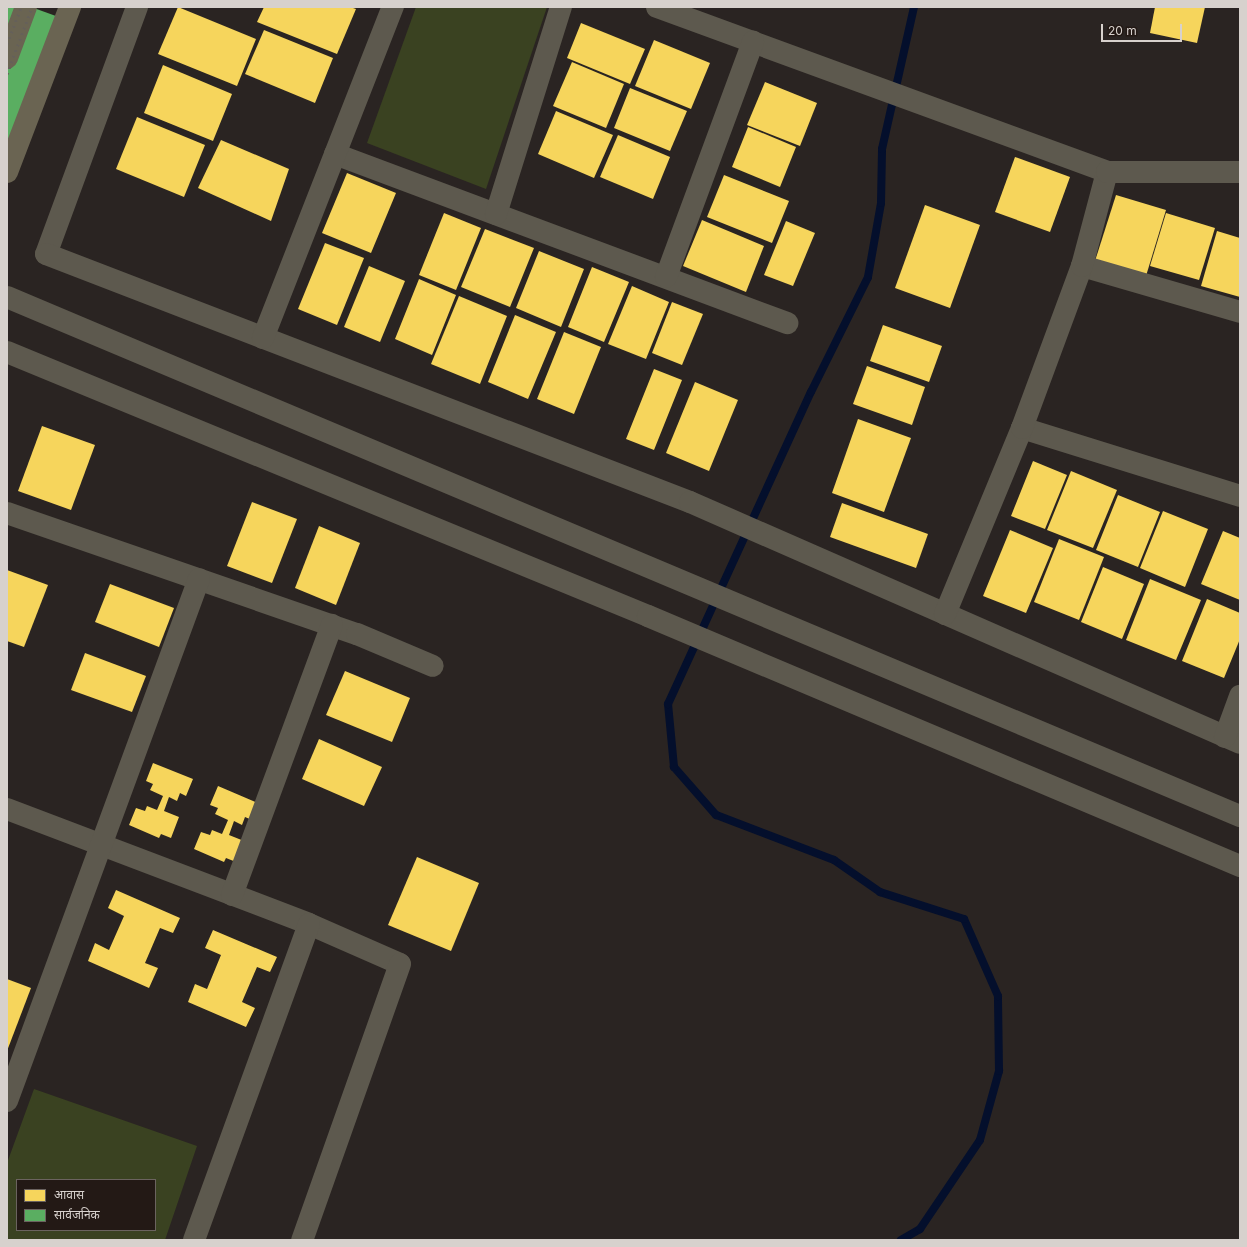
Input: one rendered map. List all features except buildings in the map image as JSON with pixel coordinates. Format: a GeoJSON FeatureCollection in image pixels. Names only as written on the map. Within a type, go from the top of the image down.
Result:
{"type":"FeatureCollection","features":[{"type":"Feature","properties":{"kind":"main road"},"geometry":{"type":"LineString","coordinates":[[7,58],[26,7]]}},
{"type":"Feature","properties":{"kind":"main road"},"geometry":{"type":"LineString","coordinates":[[7,172],[70,7]]}},
{"type":"Feature","properties":{"kind":"street"},"geometry":{"type":"LineString","coordinates":[[136,7],[46,254],[690,502],[1232,740],[1240,696]]}},
{"type":"Feature","properties":{"kind":"street"},"geometry":{"type":"LineString","coordinates":[[263,338],[393,7]]}},
{"type":"Feature","properties":{"kind":"street"},"geometry":{"type":"LineString","coordinates":[[496,214],[561,7]]}},
{"type":"Feature","properties":{"kind":"street"},"geometry":{"type":"LineString","coordinates":[[657,7],[1107,172],[1240,172]]}},
{"type":"Feature","properties":{"kind":"street"},"geometry":{"type":"LineString","coordinates":[[666,277],[753,42]]}},
{"type":"Feature","properties":{"kind":"street"},"geometry":{"type":"LineString","coordinates":[[335,154],[788,323]]}},
{"type":"Feature","properties":{"kind":"street"},"geometry":{"type":"LineString","coordinates":[[945,614],[1022,428],[1082,266],[1107,172]]}},
{"type":"Feature","properties":{"kind":"street"},"geometry":{"type":"LineString","coordinates":[[1082,266],[1240,312]]}},
{"type":"Feature","properties":{"kind":"street"},"geometry":{"type":"LineString","coordinates":[[7,297],[1240,816]]}},
{"type":"Feature","properties":{"kind":"street"},"geometry":{"type":"LineString","coordinates":[[7,352],[648,616],[1240,866]]}},
{"type":"Feature","properties":{"kind":"street"},"geometry":{"type":"LineString","coordinates":[[1022,428],[1240,496]]}},
{"type":"Feature","properties":{"kind":"street"},"geometry":{"type":"LineString","coordinates":[[7,513],[332,625],[433,666]]}},
{"type":"Feature","properties":{"kind":"street"},"geometry":{"type":"LineString","coordinates":[[7,1101],[199,579]]}},
{"type":"Feature","properties":{"kind":"street"},"geometry":{"type":"LineString","coordinates":[[232,895],[332,625]]}},
{"type":"Feature","properties":{"kind":"street"},"geometry":{"type":"LineString","coordinates":[[7,809],[310,924],[400,964],[302,1240]]}},
{"type":"Feature","properties":{"kind":"street"},"geometry":{"type":"LineString","coordinates":[[194,1240],[310,924]]}},
{"type":"Feature","properties":{"kind":"green space"},"geometry":{"type":"Polygon","coordinates":[[[416,7],[547,7],[486,189],[367,143],[416,7]]]}},
{"type":"Feature","properties":{"kind":"green space"},"geometry":{"type":"Polygon","coordinates":[[[34,1089],[197,1146],[165,1240],[7,1240],[7,1163],[34,1089]]]}},
{"type":"Feature","properties":{"kind":"waterway"},"geometry":{"type":"LineString","coordinates":[[901,1240],[920,1229],[980,1140],[999,1071],[998,996],[964,919],[880,892],[834,860],[716,815],[674,767],[668,704],[811,392],[868,277],[881,203],[882,149],[914,7]]}},
{"type":"Feature","properties":{"kind":"railway"},"geometry":{"type":"LineString","coordinates":[[7,44],[21,7]]}},
{"type":"Feature","properties":{"kind":"railway"},"geometry":{"type":"LineString","coordinates":[[7,74],[32,7]]}}]}
